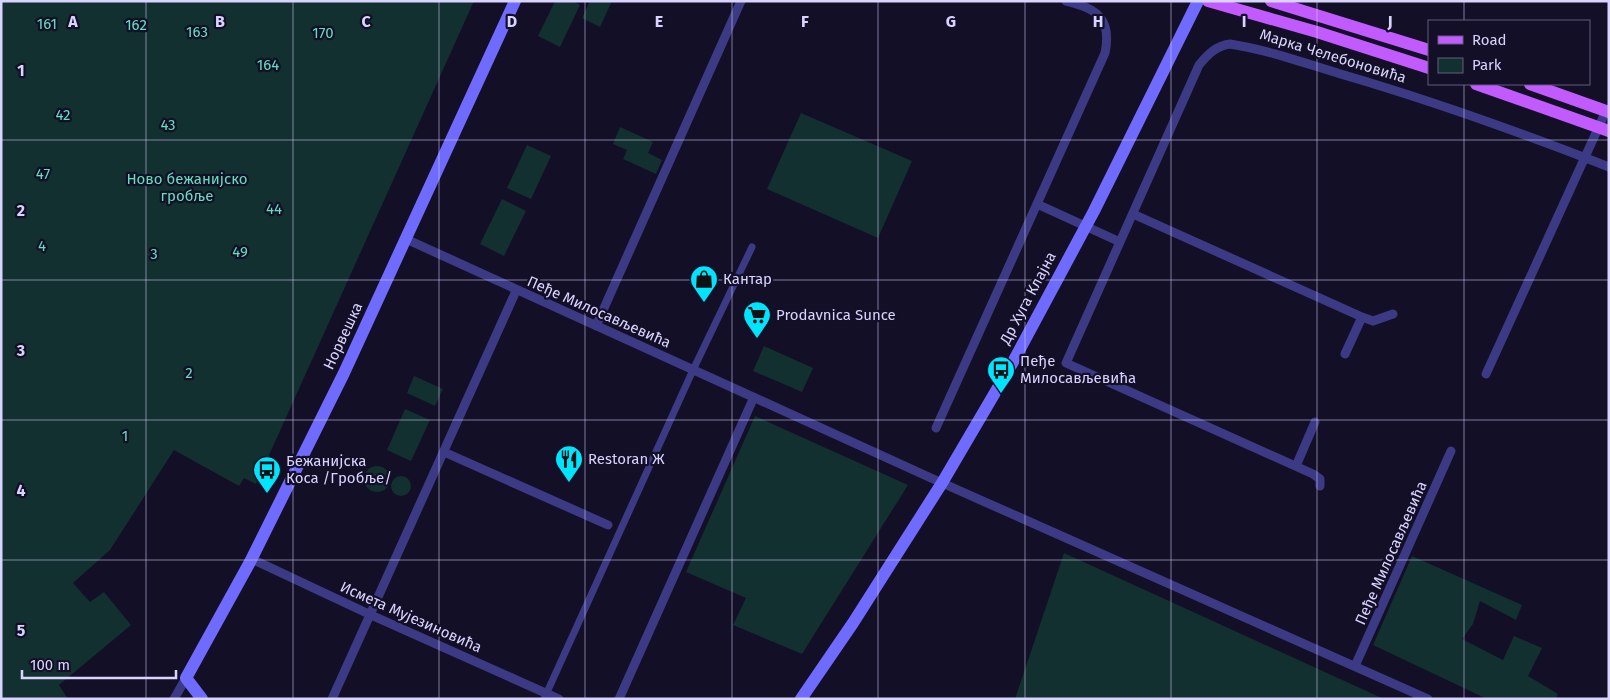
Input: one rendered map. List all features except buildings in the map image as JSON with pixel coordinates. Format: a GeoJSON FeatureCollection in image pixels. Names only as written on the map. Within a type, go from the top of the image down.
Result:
{"type":"FeatureCollection","features":[{"type":"Feature","properties":{"kind":"main road","name":"Норвешка"},"geometry":{"type":"LineString","coordinates":[[186,678],[252,558],[340,382],[515,1]]}},
{"type":"Feature","properties":{"kind":"main road","name":"Др Хуга Клајна"},"geometry":{"type":"LineString","coordinates":[[802,699],[942,483],[1013,362],[1086,226],[1198,1]]}},
{"type":"Feature","properties":{"kind":"main road","name":"Марка Челебоновића"},"geometry":{"type":"LineString","coordinates":[[1208,1],[1317,32],[1428,68]]}},
{"type":"Feature","properties":{"kind":"main road"},"geometry":{"type":"LineString","coordinates":[[1271,1],[1428,50]]}},
{"type":"Feature","properties":{"kind":"main road"},"geometry":{"type":"LineString","coordinates":[[1479,85],[1604,130]]}},
{"type":"Feature","properties":{"kind":"main road"},"geometry":{"type":"LineString","coordinates":[[1533,85],[1607,112]]}},
{"type":"Feature","properties":{"kind":"main road"},"geometry":{"type":"LineString","coordinates":[[186,678],[202,699]]}},
{"type":"Feature","properties":{"kind":"street"},"geometry":{"type":"LineString","coordinates":[[596,326],[741,1]]}},
{"type":"Feature","properties":{"kind":"street"},"geometry":{"type":"LineString","coordinates":[[936,428],[1105,53],[1108,38],[1106,27],[1096,13],[1081,4],[1066,1]]}},
{"type":"Feature","properties":{"kind":"street","name":"Марка Челебоновића"},"geometry":{"type":"LineString","coordinates":[[1133,214],[1199,65],[1213,50],[1230,44],[1291,59],[1371,83],[1477,118],[1609,168]]}},
{"type":"Feature","properties":{"kind":"street"},"geometry":{"type":"LineString","coordinates":[[1486,374],[1586,158],[1604,130],[1607,112]]}},
{"type":"Feature","properties":{"kind":"street"},"geometry":{"type":"LineString","coordinates":[[1037,204],[1120,242]]}},
{"type":"Feature","properties":{"kind":"street"},"geometry":{"type":"LineString","coordinates":[[1320,486],[1320,479],[1314,474],[1066,363],[1133,214],[1362,317],[1373,321],[1394,314]]}},
{"type":"Feature","properties":{"kind":"street","name":"Пеђе Милосављевића"},"geometry":{"type":"LineString","coordinates":[[406,240],[942,483],[1428,699]]}},
{"type":"Feature","properties":{"kind":"street"},"geometry":{"type":"LineString","coordinates":[[545,696],[693,370],[752,247]]}},
{"type":"Feature","properties":{"kind":"street"},"geometry":{"type":"LineString","coordinates":[[332,699],[516,290]]}},
{"type":"Feature","properties":{"kind":"street"},"geometry":{"type":"LineString","coordinates":[[1345,354],[1362,317]]}},
{"type":"Feature","properties":{"kind":"street"},"geometry":{"type":"LineString","coordinates":[[619,699],[754,397]]}},
{"type":"Feature","properties":{"kind":"street"},"geometry":{"type":"LineString","coordinates":[[1296,466],[1315,422]]}},
{"type":"Feature","properties":{"kind":"street","name":"Пеђе Милосављевића"},"geometry":{"type":"LineString","coordinates":[[1355,666],[1452,451]]}},
{"type":"Feature","properties":{"kind":"street"},"geometry":{"type":"LineString","coordinates":[[444,452],[608,526]]}},
{"type":"Feature","properties":{"kind":"street","name":"Исмета Мујезиновића"},"geometry":{"type":"LineString","coordinates":[[252,558],[545,696],[559,699]]}},
{"type":"Feature","properties":{"kind":"street"},"geometry":{"type":"LineString","coordinates":[[174,699],[186,678]]}},
{"type":"Feature","properties":{"kind":"green space","name":"Ново бежанијско гробље"},"geometry":{"type":"Polygon","coordinates":[[[1,1],[474,1],[256,484],[244,478],[239,486],[174,450],[110,550],[73,583],[90,602],[104,592],[131,625],[59,685],[68,699],[1,699],[1,1]]]}},
{"type":"Feature","properties":{"kind":"green space"},"geometry":{"type":"Polygon","coordinates":[[[555,1],[573,1],[580,5],[560,47],[538,36],[555,1]]]}},
{"type":"Feature","properties":{"kind":"green space"},"geometry":{"type":"Polygon","coordinates":[[[590,1],[612,1],[600,27],[582,18],[590,1]]]}},
{"type":"Feature","properties":{"kind":"green space"},"geometry":{"type":"Polygon","coordinates":[[[801,113],[912,161],[878,238],[767,189],[801,113]]]}},
{"type":"Feature","properties":{"kind":"green space"},"geometry":{"type":"Polygon","coordinates":[[[620,127],[653,142],[648,153],[662,160],[656,174],[623,159],[627,150],[613,144],[620,127]]]}},
{"type":"Feature","properties":{"kind":"green space"},"geometry":{"type":"Polygon","coordinates":[[[527,145],[551,156],[531,199],[507,188],[527,145]]]}},
{"type":"Feature","properties":{"kind":"green space"},"geometry":{"type":"Polygon","coordinates":[[[502,199],[526,211],[504,256],[480,244],[502,199]]]}},
{"type":"Feature","properties":{"kind":"green space"},"geometry":{"type":"Polygon","coordinates":[[[764,346],[813,368],[802,392],[753,371],[764,346]]]}},
{"type":"Feature","properties":{"kind":"green space"},"geometry":{"type":"Polygon","coordinates":[[[414,376],[443,389],[435,406],[407,393],[414,376]]]}},
{"type":"Feature","properties":{"kind":"green space"},"geometry":{"type":"Polygon","coordinates":[[[405,409],[430,420],[411,461],[387,450],[405,409]]]}},
{"type":"Feature","properties":{"kind":"green space"},"geometry":{"type":"Polygon","coordinates":[[[755,416],[908,485],[802,654],[733,625],[746,598],[686,572],[755,416]]]}},
{"type":"Feature","properties":{"kind":"green space"},"geometry":{"type":"Polygon","coordinates":[[[377,466],[386,470],[390,479],[386,488],[377,492],[368,488],[364,479],[368,470],[377,466]]]}},
{"type":"Feature","properties":{"kind":"green space"},"geometry":{"type":"Polygon","coordinates":[[[401,476],[408,479],[411,486],[408,493],[401,496],[394,493],[391,486],[394,479],[401,476]]]}},
{"type":"Feature","properties":{"kind":"green space"},"geometry":{"type":"Polygon","coordinates":[[[1064,553],[1384,699],[1015,699],[1064,553]]]}},
{"type":"Feature","properties":{"kind":"green space"},"geometry":{"type":"Polygon","coordinates":[[[1412,556],[1522,605],[1516,620],[1480,601],[1473,624],[1462,639],[1503,660],[1514,636],[1542,648],[1528,676],[1558,694],[1556,699],[1487,699],[1373,645],[1412,556]]]}},
{"type":"Feature","properties":{"kind":"place","name":"Кантар"},"geometry":{"type":"Point","coordinates":[704,303]}},
{"type":"Feature","properties":{"kind":"place","name":"Prodavnica Sunce"},"geometry":{"type":"Point","coordinates":[757,339]}},
{"type":"Feature","properties":{"kind":"place","name":"Пеђе Милосављевића"},"geometry":{"type":"Point","coordinates":[1001,394]}},
{"type":"Feature","properties":{"kind":"place","name":"Restoran Ж"},"geometry":{"type":"Point","coordinates":[569,483]}},
{"type":"Feature","properties":{"kind":"place","name":"Бежанијска Коса /Гробље/"},"geometry":{"type":"Point","coordinates":[267,494]}},
{"type":"Feature","properties":{"kind":"park label","name":"161"},"geometry":{"type":"Point","coordinates":[47,24]}},
{"type":"Feature","properties":{"kind":"park label","name":"162"},"geometry":{"type":"Point","coordinates":[136,25]}},
{"type":"Feature","properties":{"kind":"park label","name":"163"},"geometry":{"type":"Point","coordinates":[197,32]}},
{"type":"Feature","properties":{"kind":"park label","name":"170"},"geometry":{"type":"Point","coordinates":[323,33]}},
{"type":"Feature","properties":{"kind":"park label","name":"164"},"geometry":{"type":"Point","coordinates":[268,65]}},
{"type":"Feature","properties":{"kind":"park label","name":"42"},"geometry":{"type":"Point","coordinates":[63,115]}},
{"type":"Feature","properties":{"kind":"park label","name":"43"},"geometry":{"type":"Point","coordinates":[168,125]}},
{"type":"Feature","properties":{"kind":"park label","name":"47"},"geometry":{"type":"Point","coordinates":[43,174]}},
{"type":"Feature","properties":{"kind":"park label","name":"44"},"geometry":{"type":"Point","coordinates":[274,209]}},
{"type":"Feature","properties":{"kind":"park label","name":"4"},"geometry":{"type":"Point","coordinates":[42,246]}},
{"type":"Feature","properties":{"kind":"park label","name":"49"},"geometry":{"type":"Point","coordinates":[240,252]}},
{"type":"Feature","properties":{"kind":"park label","name":"3"},"geometry":{"type":"Point","coordinates":[154,254]}},
{"type":"Feature","properties":{"kind":"park label","name":"2"},"geometry":{"type":"Point","coordinates":[189,373]}},
{"type":"Feature","properties":{"kind":"park label","name":"1"},"geometry":{"type":"Point","coordinates":[125,436]}}]}
